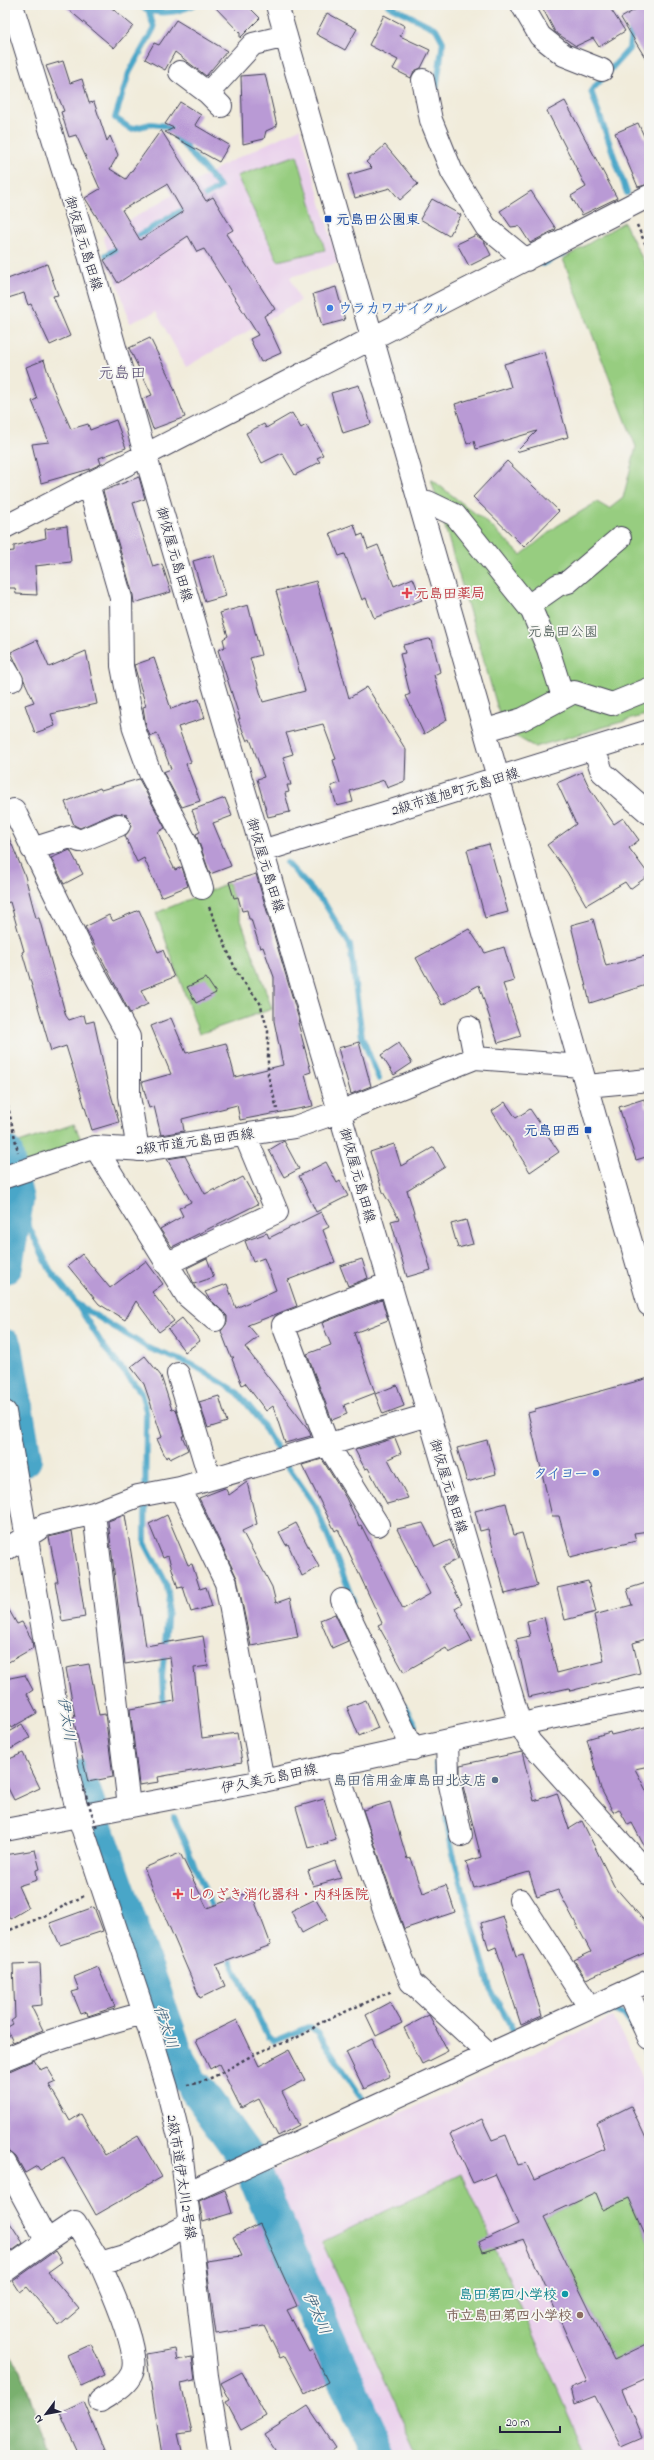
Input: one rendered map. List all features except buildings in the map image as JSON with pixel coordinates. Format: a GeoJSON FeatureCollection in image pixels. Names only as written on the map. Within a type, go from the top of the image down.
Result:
{"type":"FeatureCollection","features":[{"type":"Feature","properties":{"kind":"street","name":"御仮屋元島田線"},"geometry":{"type":"LineString","coordinates":[[12,5],[13,39],[89,256],[145,454],[520,1724],[530,1742],[646,1867]]}},
{"type":"Feature","properties":{"kind":"street"},"geometry":{"type":"LineString","coordinates":[[277,5],[649,1305]]}},
{"type":"Feature","properties":{"kind":"street"},"geometry":{"type":"LineString","coordinates":[[522,5],[540,36],[564,55],[602,70]]}},
{"type":"Feature","properties":{"kind":"street"},"geometry":{"type":"LineString","coordinates":[[180,72],[215,100],[253,44],[286,36]]}},
{"type":"Feature","properties":{"kind":"street"},"geometry":{"type":"LineString","coordinates":[[423,80],[431,120],[452,172],[486,226],[526,260]]}},
{"type":"Feature","properties":{"kind":"street"},"geometry":{"type":"LineString","coordinates":[[5,526],[649,196]]}},
{"type":"Feature","properties":{"kind":"street"},"geometry":{"type":"LineString","coordinates":[[88,484],[121,598],[122,666],[134,729],[150,773],[186,842],[202,888]]}},
{"type":"Feature","properties":{"kind":"street"},"geometry":{"type":"LineString","coordinates":[[428,502],[455,515],[528,606],[548,649],[563,697]]}},
{"type":"Feature","properties":{"kind":"street"},"geometry":{"type":"LineString","coordinates":[[528,606],[558,585],[568,582],[620,538]]}},
{"type":"Feature","properties":{"kind":"street"},"geometry":{"type":"LineString","coordinates":[[493,728],[523,719],[574,692],[612,704],[649,689]]}},
{"type":"Feature","properties":{"kind":"street","name":"2級市道旭町元島田線"},"geometry":{"type":"LineString","coordinates":[[262,851],[649,731]]}},
{"type":"Feature","properties":{"kind":"street"},"geometry":{"type":"LineString","coordinates":[[594,748],[602,772],[649,813]]}},
{"type":"Feature","properties":{"kind":"street"},"geometry":{"type":"LineString","coordinates":[[14,810],[87,960],[129,1037],[129,1096],[138,1150]]}},
{"type":"Feature","properties":{"kind":"street"},"geometry":{"type":"LineString","coordinates":[[32,849],[70,837],[80,842],[119,825]]}},
{"type":"Feature","properties":{"kind":"street"},"geometry":{"type":"LineString","coordinates":[[469,1027],[475,1058],[584,1076],[649,1080]]}},
{"type":"Feature","properties":{"kind":"street","name":"2級市道元島田西線"},"geometry":{"type":"LineString","coordinates":[[14,1174],[95,1147],[138,1150],[282,1129],[340,1112],[475,1058]]}},
{"type":"Feature","properties":{"kind":"street"},"geometry":{"type":"LineString","coordinates":[[166,1264],[277,1212],[245,1135]]}},
{"type":"Feature","properties":{"kind":"street"},"geometry":{"type":"LineString","coordinates":[[95,1147],[187,1296],[216,1320]]}},
{"type":"Feature","properties":{"kind":"street"},"geometry":{"type":"LineString","coordinates":[[378,1525],[328,1445],[283,1325],[390,1283]]}},
{"type":"Feature","properties":{"kind":"street"},"geometry":{"type":"LineString","coordinates":[[178,1374],[210,1479]]}},
{"type":"Feature","properties":{"kind":"street","name":"2級市道伊太川2号線"},"geometry":{"type":"LineString","coordinates":[[5,1412],[7,1434],[35,1531],[66,1763],[89,1817],[102,1886],[167,2088],[180,2141],[207,2376],[220,2455]]}},
{"type":"Feature","properties":{"kind":"street"},"geometry":{"type":"LineString","coordinates":[[5,1550],[35,1531],[94,1513],[145,1494],[180,1488],[428,1415]]}},
{"type":"Feature","properties":{"kind":"street"},"geometry":{"type":"LineString","coordinates":[[180,1488],[226,1583],[262,1781]]}},
{"type":"Feature","properties":{"kind":"street"},"geometry":{"type":"LineString","coordinates":[[94,1513],[129,1806]]}},
{"type":"Feature","properties":{"kind":"street"},"geometry":{"type":"LineString","coordinates":[[342,1600],[413,1749]]}},
{"type":"Feature","properties":{"kind":"street","name":"伊久美元島田線"},"geometry":{"type":"LineString","coordinates":[[5,1830],[89,1817],[129,1806],[262,1781],[334,1764],[413,1749],[520,1724],[649,1698]]}},
{"type":"Feature","properties":{"kind":"street"},"geometry":{"type":"LineString","coordinates":[[447,1741],[448,1776],[461,1835]]}},
{"type":"Feature","properties":{"kind":"street"},"geometry":{"type":"LineString","coordinates":[[334,1764],[384,1913],[411,1982],[489,2054]]}},
{"type":"Feature","properties":{"kind":"street"},"geometry":{"type":"LineString","coordinates":[[520,1900],[590,2008]]}},
{"type":"Feature","properties":{"kind":"street"},"geometry":{"type":"LineString","coordinates":[[187,2193],[649,1980]]}},
{"type":"Feature","properties":{"kind":"street"},"geometry":{"type":"LineString","coordinates":[[627,1991],[649,2038]]}},
{"type":"Feature","properties":{"kind":"street"},"geometry":{"type":"LineString","coordinates":[[5,2059],[60,2038],[144,2013]]}},
{"type":"Feature","properties":{"kind":"street"},"geometry":{"type":"LineString","coordinates":[[5,2163],[47,2241]]}},
{"type":"Feature","properties":{"kind":"street"},"geometry":{"type":"LineString","coordinates":[[5,2271],[75,2222],[100,2263],[120,2311],[131,2346],[132,2372],[126,2384],[100,2401]]}},
{"type":"Feature","properties":{"kind":"street"},"geometry":{"type":"LineString","coordinates":[[100,2263],[134,2253],[190,2224]]}},
{"type":"Feature","properties":{"kind":"path"},"geometry":{"type":"LineString","coordinates":[[629,206],[649,252]]}},
{"type":"Feature","properties":{"kind":"path"},"geometry":{"type":"LineString","coordinates":[[202,888],[219,933],[237,973],[260,1003],[268,1031],[268,1075],[282,1129]]}},
{"type":"Feature","properties":{"kind":"path"},"geometry":{"type":"LineString","coordinates":[[5,1093],[14,1174]]}},
{"type":"Feature","properties":{"kind":"path"},"geometry":{"type":"LineString","coordinates":[[84,1790],[89,1817]]}},
{"type":"Feature","properties":{"kind":"path"},"geometry":{"type":"LineString","coordinates":[[5,1932],[42,1917],[102,1886]]}},
{"type":"Feature","properties":{"kind":"path"},"geometry":{"type":"LineString","coordinates":[[167,2088],[200,2083],[256,2054],[310,2032],[318,2024],[411,1982]]}},
{"type":"Feature","properties":{"kind":"shaded area"},"geometry":{"type":"Polygon","coordinates":[[[300,128],[338,263],[290,277],[300,301],[186,367],[156,312],[130,323],[103,236],[227,163],[300,128]]]}},
{"type":"Feature","properties":{"kind":"shaded area"},"geometry":{"type":"Polygon","coordinates":[[[613,2017],[649,2090],[649,2455],[392,2455],[266,2174],[613,2017]]]}},
{"type":"Feature","properties":{"kind":"green space"},"geometry":{"type":"Polygon","coordinates":[[[297,155],[325,250],[278,261],[237,176],[297,155]]]}},
{"type":"Feature","properties":{"kind":"green space","name":"元島田公園"},"geometry":{"type":"Polygon","coordinates":[[[624,222],[649,272],[649,714],[535,747],[504,730],[431,479],[489,524],[521,555],[557,526],[597,502],[609,509],[623,498],[636,447],[563,259],[624,222]]]}},
{"type":"Feature","properties":{"kind":"green space"},"geometry":{"type":"Polygon","coordinates":[[[228,883],[272,1009],[199,1034],[156,913],[228,883]]]}},
{"type":"Feature","properties":{"kind":"green space"},"geometry":{"type":"Polygon","coordinates":[[[74,1124],[85,1148],[24,1168],[19,1143],[74,1124]]]}},
{"type":"Feature","properties":{"kind":"green space"},"geometry":{"type":"Polygon","coordinates":[[[462,2174],[586,2455],[419,2455],[322,2242],[462,2174]]]}},
{"type":"Feature","properties":{"kind":"green space"},"geometry":{"type":"Polygon","coordinates":[[[596,2193],[629,2198],[649,2243],[649,2343],[614,2360],[544,2217],[596,2193]]]}},
{"type":"Feature","properties":{"kind":"green space"},"geometry":{"type":"Polygon","coordinates":[[[5,2348],[21,2370],[49,2455],[5,2455],[5,2348]]]}},
{"type":"Feature","properties":{"kind":"waterway"},"geometry":{"type":"LineString","coordinates":[[139,5],[146,9],[159,12],[173,12],[194,5]]}},
{"type":"Feature","properties":{"kind":"waterway"},"geometry":{"type":"LineString","coordinates":[[388,5],[436,29],[443,42],[435,96]]}},
{"type":"Feature","properties":{"kind":"waterway"},"geometry":{"type":"LineString","coordinates":[[627,193],[591,91],[629,49],[634,5]]}},
{"type":"Feature","properties":{"kind":"waterway"},"geometry":{"type":"LineString","coordinates":[[149,12],[154,28],[129,73],[115,118],[131,129],[151,124],[167,126],[220,187],[197,201]]}},
{"type":"Feature","properties":{"kind":"waterway"},"geometry":{"type":"LineString","coordinates":[[131,240],[189,206]]}},
{"type":"Feature","properties":{"kind":"waterway"},"geometry":{"type":"LineString","coordinates":[[106,255],[123,245]]}},
{"type":"Feature","properties":{"kind":"waterway"},"geometry":{"type":"LineString","coordinates":[[536,259],[542,264],[564,253]]}},
{"type":"Feature","properties":{"kind":"waterway"},"geometry":{"type":"LineString","coordinates":[[287,863],[325,904],[350,945],[362,1037],[379,1079]]}},
{"type":"Feature","properties":{"kind":"waterway","name":"伊太川"},"geometry":{"type":"LineString","coordinates":[[5,1153],[16,1200],[5,1266]]}},
{"type":"Feature","properties":{"kind":"waterway"},"geometry":{"type":"LineString","coordinates":[[16,1200],[50,1270],[77,1304],[148,1348],[195,1366],[238,1393],[257,1416],[280,1454]]}},
{"type":"Feature","properties":{"kind":"waterway"},"geometry":{"type":"LineString","coordinates":[[78,1306],[104,1347],[141,1392],[146,1411],[145,1543],[166,1583],[169,1597],[162,1677],[164,1711]]}},
{"type":"Feature","properties":{"kind":"waterway","name":"伊太川"},"geometry":{"type":"LineString","coordinates":[[5,1347],[24,1459]]}},
{"type":"Feature","properties":{"kind":"waterway"},"geometry":{"type":"LineString","coordinates":[[285,1462],[316,1507],[353,1600]]}},
{"type":"Feature","properties":{"kind":"waterway"},"geometry":{"type":"LineString","coordinates":[[404,1705],[415,1725]]}},
{"type":"Feature","properties":{"kind":"waterway"},"geometry":{"type":"LineString","coordinates":[[436,1764],[438,1774]]}},
{"type":"Feature","properties":{"kind":"waterway","name":"伊太川"},"geometry":{"type":"LineString","coordinates":[[78,1777],[178,2061],[187,2076]]}},
{"type":"Feature","properties":{"kind":"waterway"},"geometry":{"type":"LineString","coordinates":[[174,1817],[215,1914]]}},
{"type":"Feature","properties":{"kind":"waterway"},"geometry":{"type":"LineString","coordinates":[[446,1817],[452,1850],[490,1988],[513,2030]]}},
{"type":"Feature","properties":{"kind":"waterway"},"geometry":{"type":"LineString","coordinates":[[227,1953],[268,2037],[275,2041],[309,2027],[318,2033],[364,2101]]}},
{"type":"Feature","properties":{"kind":"waterway"},"geometry":{"type":"LineString","coordinates":[[606,2013],[613,2010],[624,2015],[633,2027]]}},
{"type":"Feature","properties":{"kind":"waterway"},"geometry":{"type":"LineString","coordinates":[[640,2040],[649,2061]]}},
{"type":"Feature","properties":{"kind":"waterway","name":"伊太川"},"geometry":{"type":"LineString","coordinates":[[196,2088],[245,2156]]}},
{"type":"Feature","properties":{"kind":"waterway","name":"伊太川"},"geometry":{"type":"LineString","coordinates":[[254,2171],[272,2215],[379,2455]]}},
{"type":"Feature","properties":{"kind":"place","name":"元島田公園東"},"geometry":{"type":"Point","coordinates":[328,219]}},
{"type":"Feature","properties":{"kind":"place","name":"ウラカワサイクル"},"geometry":{"type":"Point","coordinates":[330,308]}},
{"type":"Feature","properties":{"kind":"place","name":"元島田薬局"},"geometry":{"type":"Point","coordinates":[407,593]}},
{"type":"Feature","properties":{"kind":"place","name":"元島田西"},"geometry":{"type":"Point","coordinates":[588,1130]}},
{"type":"Feature","properties":{"kind":"place","name":"タイヨー"},"geometry":{"type":"Point","coordinates":[596,1473]}},
{"type":"Feature","properties":{"kind":"place","name":"島田信用金庫島田北支店"},"geometry":{"type":"Point","coordinates":[495,1780]}},
{"type":"Feature","properties":{"kind":"place","name":"しのざき消化器科・内科医院"},"geometry":{"type":"Point","coordinates":[178,1894]}},
{"type":"Feature","properties":{"kind":"place","name":"島田第四小学校"},"geometry":{"type":"Point","coordinates":[565,2294]}},
{"type":"Feature","properties":{"kind":"place","name":"市立島田第四小学校"},"geometry":{"type":"Point","coordinates":[580,2315]}},
{"type":"Feature","properties":{"kind":"district","name":"元島田"},"geometry":{"type":"Point","coordinates":[122,372]}}]}
